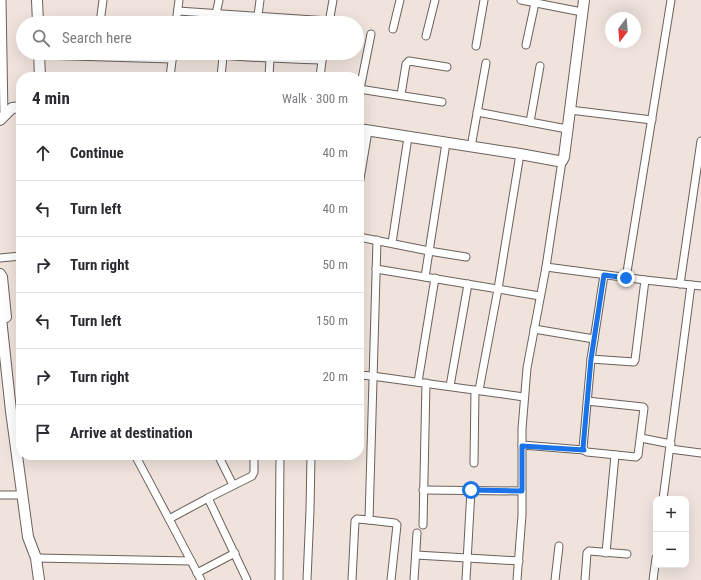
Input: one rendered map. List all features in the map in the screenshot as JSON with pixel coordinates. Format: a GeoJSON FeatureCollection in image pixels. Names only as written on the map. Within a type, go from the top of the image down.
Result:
{"type":"FeatureCollection","features":[{"type":"Feature","properties":{"kind":"street"},"geometry":{"type":"LineString","coordinates":[[2,0],[2,118]]}},
{"type":"Feature","properties":{"kind":"street"},"geometry":{"type":"LineString","coordinates":[[37,0],[38,16]]}},
{"type":"Feature","properties":{"kind":"street"},"geometry":{"type":"LineString","coordinates":[[101,16],[103,0]]}},
{"type":"Feature","properties":{"kind":"street"},"geometry":{"type":"LineString","coordinates":[[177,16],[179,0]]}},
{"type":"Feature","properties":{"kind":"street"},"geometry":{"type":"LineString","coordinates":[[216,14],[218,0]]}},
{"type":"Feature","properties":{"kind":"street"},"geometry":{"type":"LineString","coordinates":[[258,16],[260,0]]}},
{"type":"Feature","properties":{"kind":"street"},"geometry":{"type":"LineString","coordinates":[[330,16],[333,0]]}},
{"type":"Feature","properties":{"kind":"street"},"geometry":{"type":"LineString","coordinates":[[393,29],[400,0]]}},
{"type":"Feature","properties":{"kind":"street"},"geometry":{"type":"LineString","coordinates":[[426,36],[435,0]]}},
{"type":"Feature","properties":{"kind":"street"},"geometry":{"type":"LineString","coordinates":[[476,46],[484,0]]}},
{"type":"Feature","properties":{"kind":"street"},"geometry":{"type":"LineString","coordinates":[[521,0],[582,12]]}},
{"type":"Feature","properties":{"kind":"street"},"geometry":{"type":"LineString","coordinates":[[517,580],[522,515],[522,429],[527,368],[546,267],[562,161],[564,157],[584,0]]}},
{"type":"Feature","properties":{"kind":"street"},"geometry":{"type":"LineString","coordinates":[[626,278],[671,0]]}},
{"type":"Feature","properties":{"kind":"street"},"geometry":{"type":"LineString","coordinates":[[526,44],[535,3]]}},
{"type":"Feature","properties":{"kind":"street"},"geometry":{"type":"LineString","coordinates":[[178,11],[230,16]]}},
{"type":"Feature","properties":{"kind":"street"},"geometry":{"type":"LineString","coordinates":[[363,72],[371,34]]}},
{"type":"Feature","properties":{"kind":"street"},"geometry":{"type":"LineString","coordinates":[[39,60],[40,72]]}},
{"type":"Feature","properties":{"kind":"street"},"geometry":{"type":"LineString","coordinates":[[171,72],[172,60]]}},
{"type":"Feature","properties":{"kind":"street"},"geometry":{"type":"LineString","coordinates":[[221,72],[223,60]]}},
{"type":"Feature","properties":{"kind":"street"},"geometry":{"type":"LineString","coordinates":[[269,72],[270,60]]}},
{"type":"Feature","properties":{"kind":"street"},"geometry":{"type":"LineString","coordinates":[[320,72],[322,60]]}},
{"type":"Feature","properties":{"kind":"street"},"geometry":{"type":"LineString","coordinates":[[402,95],[406,64],[409,61],[448,67]]}},
{"type":"Feature","properties":{"kind":"street"},"geometry":{"type":"LineString","coordinates":[[471,146],[486,63]]}},
{"type":"Feature","properties":{"kind":"street"},"geometry":{"type":"LineString","coordinates":[[530,122],[540,66]]}},
{"type":"Feature","properties":{"kind":"street"},"geometry":{"type":"LineString","coordinates":[[364,90],[442,102]]}},
{"type":"Feature","properties":{"kind":"street"},"geometry":{"type":"LineString","coordinates":[[2,118],[12,108],[16,108]]}},
{"type":"Feature","properties":{"kind":"street"},"geometry":{"type":"LineString","coordinates":[[570,110],[652,120]]}},
{"type":"Feature","properties":{"kind":"street"},"geometry":{"type":"LineString","coordinates":[[477,112],[567,129]]}},
{"type":"Feature","properties":{"kind":"street"},"geometry":{"type":"LineString","coordinates":[[364,130],[562,161]]}},
{"type":"Feature","properties":{"kind":"street"},"geometry":{"type":"LineString","coordinates":[[392,243],[408,137]]}},
{"type":"Feature","properties":{"kind":"street"},"geometry":{"type":"LineString","coordinates":[[680,284],[698,187],[701,140]]}},
{"type":"Feature","properties":{"kind":"street"},"geometry":{"type":"LineString","coordinates":[[425,277],[446,143]]}},
{"type":"Feature","properties":{"kind":"street"},"geometry":{"type":"LineString","coordinates":[[474,463],[477,390],[498,289],[520,154]]}},
{"type":"Feature","properties":{"kind":"street"},"geometry":{"type":"LineString","coordinates":[[364,237],[466,257]]}},
{"type":"Feature","properties":{"kind":"street"},"geometry":{"type":"LineString","coordinates":[[368,520],[377,240]]}},
{"type":"Feature","properties":{"kind":"street"},"geometry":{"type":"LineString","coordinates":[[0,258],[16,256]]}},
{"type":"Feature","properties":{"kind":"street"},"geometry":{"type":"LineString","coordinates":[[546,267],[701,286]]}},
{"type":"Feature","properties":{"kind":"street"},"geometry":{"type":"LineString","coordinates":[[376,269],[540,296]]}},
{"type":"Feature","properties":{"kind":"street"},"geometry":{"type":"LineString","coordinates":[[0,274],[2,277],[1,303],[7,375],[16,449]]}},
{"type":"Feature","properties":{"kind":"street"},"geometry":{"type":"LineString","coordinates":[[584,450],[591,359],[604,275]]}},
{"type":"Feature","properties":{"kind":"street"},"geometry":{"type":"LineString","coordinates":[[418,382],[435,278]]}},
{"type":"Feature","properties":{"kind":"street"},"geometry":{"type":"LineString","coordinates":[[591,359],[634,362],[645,280]]}},
{"type":"Feature","properties":{"kind":"street"},"geometry":{"type":"LineString","coordinates":[[450,386],[468,284]]}},
{"type":"Feature","properties":{"kind":"street"},"geometry":{"type":"LineString","coordinates":[[664,496],[690,285]]}},
{"type":"Feature","properties":{"kind":"street"},"geometry":{"type":"LineString","coordinates":[[534,329],[594,339]]}},
{"type":"Feature","properties":{"kind":"street"},"geometry":{"type":"LineString","coordinates":[[7,375],[16,416]]}},
{"type":"Feature","properties":{"kind":"street"},"geometry":{"type":"LineString","coordinates":[[364,375],[524,397]]}},
{"type":"Feature","properties":{"kind":"street"},"geometry":{"type":"LineString","coordinates":[[423,525],[426,383]]}},
{"type":"Feature","properties":{"kind":"street"},"geometry":{"type":"LineString","coordinates":[[522,446],[584,450],[587,452],[615,455],[638,455],[644,408],[587,401]]}},
{"type":"Feature","properties":{"kind":"street"},"geometry":{"type":"LineString","coordinates":[[641,438],[701,453]]}},
{"type":"Feature","properties":{"kind":"street"},"geometry":{"type":"LineString","coordinates":[[606,553],[615,455]]}},
{"type":"Feature","properties":{"kind":"street"},"geometry":{"type":"LineString","coordinates":[[17,460],[28,537],[35,554]]}},
{"type":"Feature","properties":{"kind":"street"},"geometry":{"type":"LineString","coordinates":[[24,460],[39,580]]}},
{"type":"Feature","properties":{"kind":"street"},"geometry":{"type":"LineString","coordinates":[[139,460],[200,580]]}},
{"type":"Feature","properties":{"kind":"street"},"geometry":{"type":"LineString","coordinates":[[220,460],[233,485]]}},
{"type":"Feature","properties":{"kind":"street"},"geometry":{"type":"LineString","coordinates":[[169,518],[254,475],[254,460]]}},
{"type":"Feature","properties":{"kind":"street"},"geometry":{"type":"LineString","coordinates":[[279,580],[280,460]]}},
{"type":"Feature","properties":{"kind":"street"},"geometry":{"type":"LineString","coordinates":[[307,580],[311,460]]}},
{"type":"Feature","properties":{"kind":"street"},"geometry":{"type":"LineString","coordinates":[[423,490],[522,491]]}},
{"type":"Feature","properties":{"kind":"street"},"geometry":{"type":"LineString","coordinates":[[466,580],[471,490]]}},
{"type":"Feature","properties":{"kind":"street"},"geometry":{"type":"LineString","coordinates":[[0,495],[22,495]]}},
{"type":"Feature","properties":{"kind":"street"},"geometry":{"type":"LineString","coordinates":[[208,498],[247,580]]}},
{"type":"Feature","properties":{"kind":"street"},"geometry":{"type":"LineString","coordinates":[[352,580],[357,519],[395,523],[391,580]]}},
{"type":"Feature","properties":{"kind":"street"},"geometry":{"type":"LineString","coordinates":[[414,580],[417,533]]}},
{"type":"Feature","properties":{"kind":"street"},"geometry":{"type":"LineString","coordinates":[[556,580],[559,546]]}},
{"type":"Feature","properties":{"kind":"street"},"geometry":{"type":"LineString","coordinates":[[585,580],[589,551],[627,554]]}},
{"type":"Feature","properties":{"kind":"street"},"geometry":{"type":"LineString","coordinates":[[197,573],[235,553]]}},
{"type":"Feature","properties":{"kind":"street"},"geometry":{"type":"LineString","coordinates":[[35,554],[191,561]]}},
{"type":"Feature","properties":{"kind":"street"},"geometry":{"type":"LineString","coordinates":[[416,555],[519,562]]}},
{"type":"Feature","properties":{"kind":"street"},"geometry":{"type":"LineString","coordinates":[[653,580],[655,568]]}},
{"type":"Feature","properties":{"kind":"route"},"geometry":{"type":"LineString","coordinates":[[471,490],[522,491],[522,446],[584,450],[591,359],[604,275],[626,278]]}}]}
